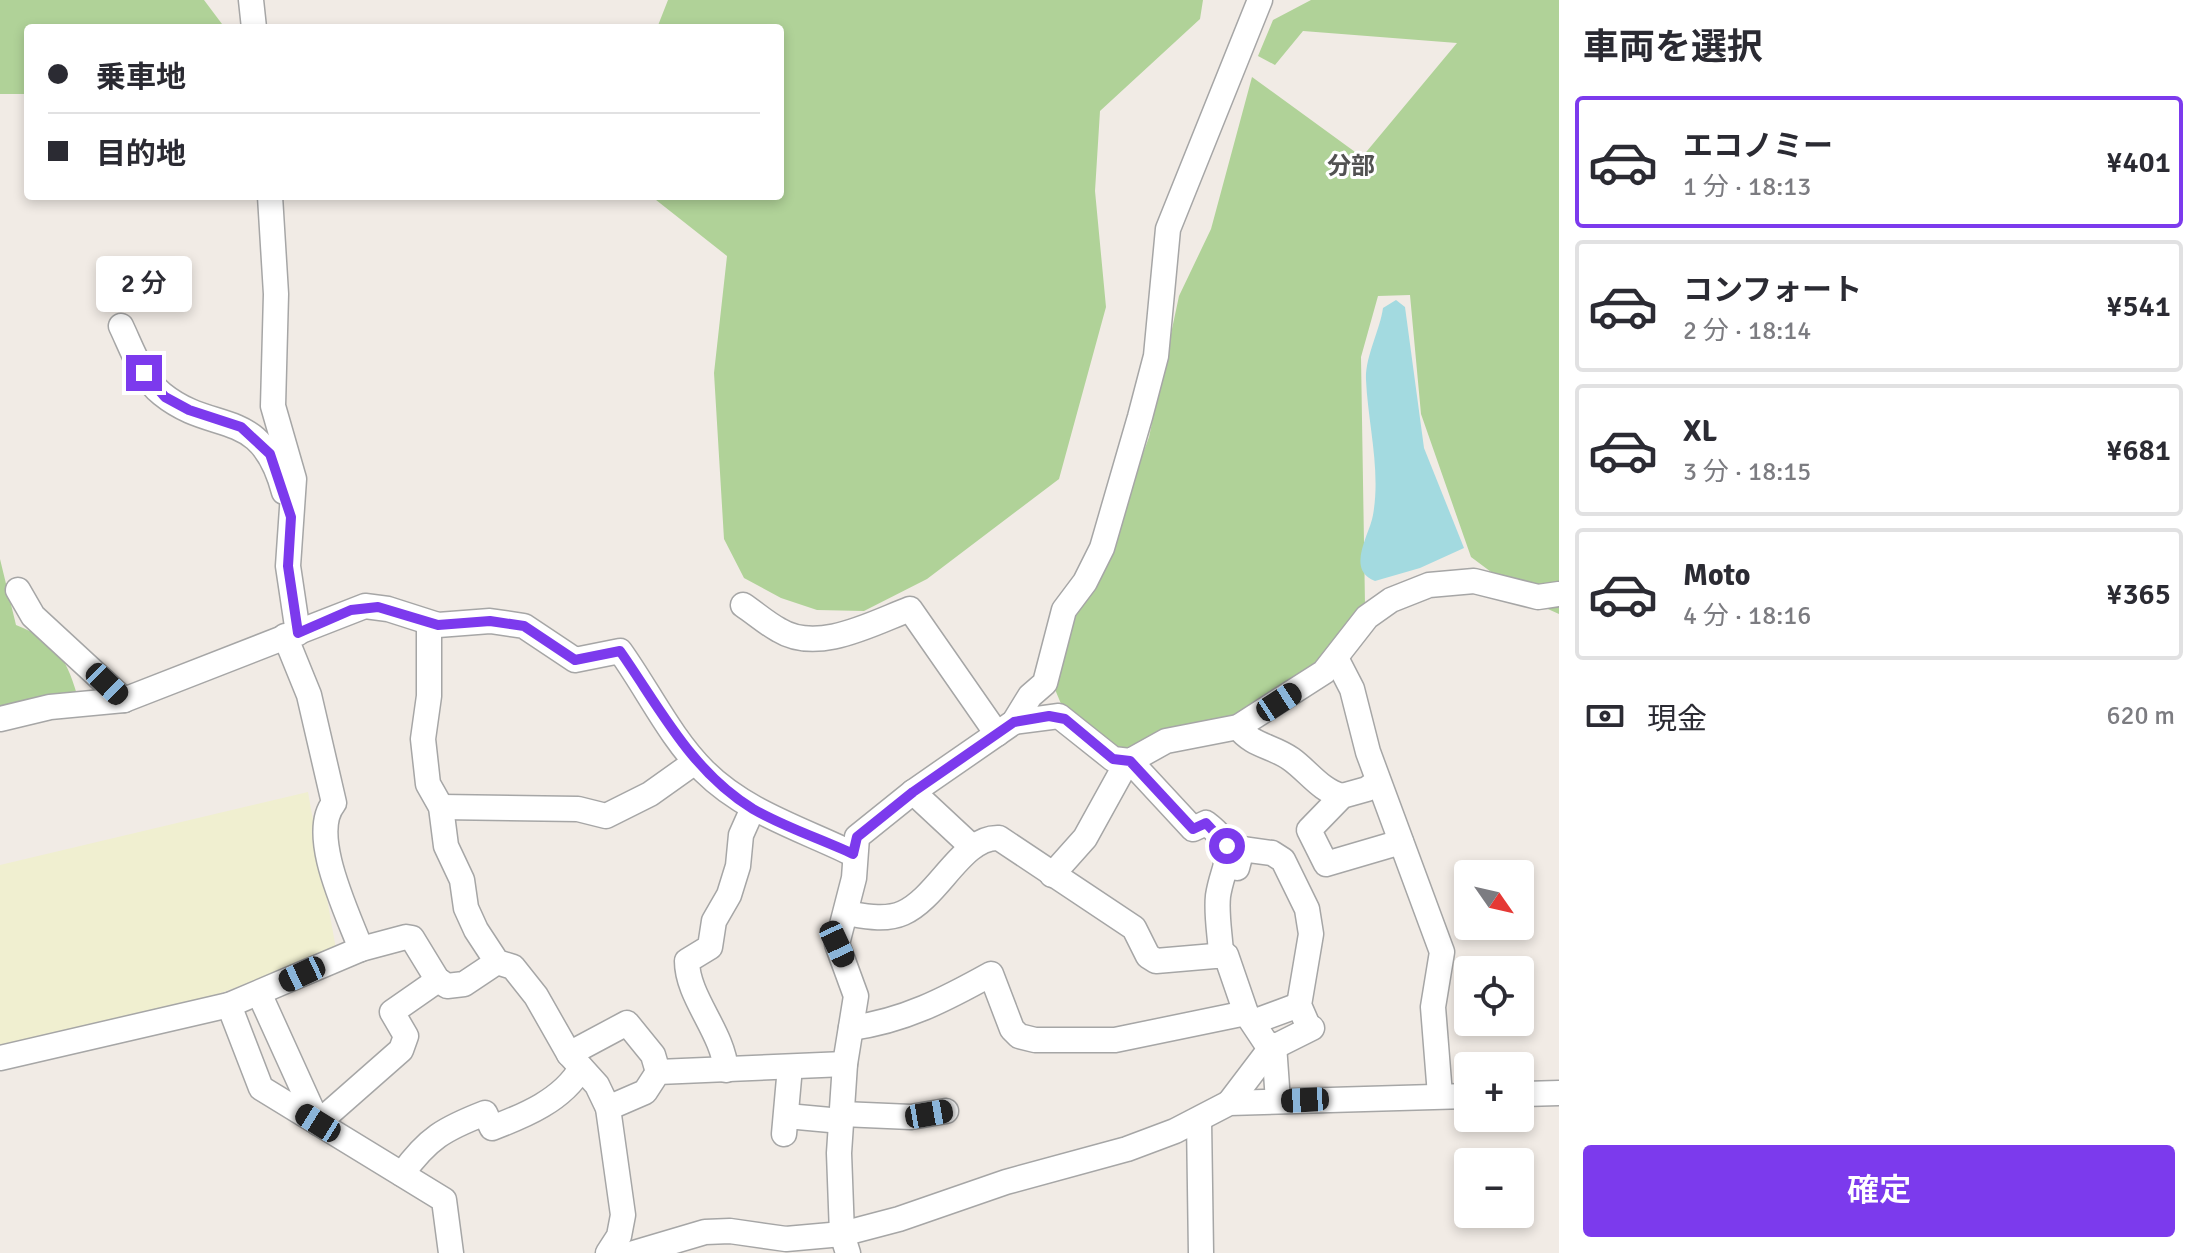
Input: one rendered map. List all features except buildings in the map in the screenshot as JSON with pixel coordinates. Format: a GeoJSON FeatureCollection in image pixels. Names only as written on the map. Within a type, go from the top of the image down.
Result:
{"type":"FeatureCollection","features":[{"type":"Feature","properties":{"kind":"street"},"geometry":{"type":"LineString","coordinates":[[251,0],[254,24]]}},
{"type":"Feature","properties":{"kind":"street"},"geometry":{"type":"LineString","coordinates":[[845,1244],[838,1183],[845,1064],[856,996],[837,944],[854,878],[853,854],[857,837],[913,792],[1006,728],[1030,696],[1045,683],[1064,610],[1085,582],[1102,548],[1156,356],[1168,229],[1260,0]]}},
{"type":"Feature","properties":{"kind":"street"},"geometry":{"type":"LineString","coordinates":[[270,200],[276,294],[273,406],[292,465],[295,494],[288,566],[292,634],[334,803],[327,811],[324,831],[332,869],[361,949]]}},
{"type":"Feature","properties":{"kind":"street"},"geometry":{"type":"LineString","coordinates":[[121,326],[150,382],[165,397],[189,410],[241,427],[262,444],[273,460],[291,517]]}},
{"type":"Feature","properties":{"kind":"street"},"geometry":{"type":"LineString","coordinates":[[1052,875],[1085,838],[1128,762],[1166,741],[1238,727],[1310,682],[1336,658],[1367,617],[1391,600],[1429,585],[1474,581],[1538,597],[1559,594]]}},
{"type":"Feature","properties":{"kind":"street"},"geometry":{"type":"LineString","coordinates":[[18,590],[33,616],[124,700]]}},
{"type":"Feature","properties":{"kind":"street"},"geometry":{"type":"LineString","coordinates":[[743,605],[779,630],[816,638],[841,634],[910,609],[1006,728]]}},
{"type":"Feature","properties":{"kind":"street"},"geometry":{"type":"LineString","coordinates":[[0,719],[50,707],[124,700],[365,606],[388,609],[429,623],[490,621],[524,626],[575,660],[620,651],[695,762],[753,808],[853,854]]}},
{"type":"Feature","properties":{"kind":"street"},"geometry":{"type":"LineString","coordinates":[[429,623],[429,696],[423,764],[428,784],[441,807],[446,846],[462,880],[466,908],[497,962]]}},
{"type":"Feature","properties":{"kind":"street"},"geometry":{"type":"LineString","coordinates":[[1336,658],[1352,689],[1378,781],[1442,952],[1433,1007],[1440,1095]]}},
{"type":"Feature","properties":{"kind":"street"},"geometry":{"type":"LineString","coordinates":[[1006,728],[1059,716],[1113,759],[1128,762],[1193,829],[1206,823],[1225,842],[1229,865],[1218,897],[1221,953],[1231,963],[1250,1018],[1272,1047],[1278,1101]]}},
{"type":"Feature","properties":{"kind":"street"},"geometry":{"type":"LineString","coordinates":[[1238,727],[1257,745],[1290,758],[1307,774],[1342,796]]}},
{"type":"Feature","properties":{"kind":"street"},"geometry":{"type":"LineString","coordinates":[[441,807],[578,809],[606,816],[650,794],[695,762]]}},
{"type":"Feature","properties":{"kind":"street"},"geometry":{"type":"LineString","coordinates":[[1378,781],[1367,789],[1342,796],[1309,828],[1326,864],[1401,842]]}},
{"type":"Feature","properties":{"kind":"street"},"geometry":{"type":"LineString","coordinates":[[913,792],[971,846]]}},
{"type":"Feature","properties":{"kind":"street"},"geometry":{"type":"LineString","coordinates":[[726,1070],[717,1035],[686,965],[690,956],[710,947],[714,921],[729,895],[738,866],[741,835],[753,808]]}},
{"type":"Feature","properties":{"kind":"street"},"geometry":{"type":"LineString","coordinates":[[846,913],[886,917],[902,914],[932,893],[971,846],[981,839],[999,838],[1134,928],[1148,956],[1156,961],[1199,960],[1221,953]]}},
{"type":"Feature","properties":{"kind":"street"},"geometry":{"type":"LineString","coordinates":[[1290,871],[1316,845]]}},
{"type":"Feature","properties":{"kind":"street"},"geometry":{"type":"LineString","coordinates":[[634,1253],[705,1232],[730,1231],[845,1244],[1006,1182],[1127,1149],[1199,1120],[1229,1103],[1272,1047],[1310,1028],[1299,1005],[1311,934],[1310,923],[1290,871],[1272,853],[1242,849],[1237,868]]}},
{"type":"Feature","properties":{"kind":"street"},"geometry":{"type":"LineString","coordinates":[[0,1058],[229,1005],[361,949],[412,938],[438,980],[447,986],[464,984],[497,962],[508,964],[521,975],[575,1061],[597,1085],[608,1108],[623,1215],[619,1236],[608,1253]]}},
{"type":"Feature","properties":{"kind":"street"},"geometry":{"type":"LineString","coordinates":[[851,1028],[880,1024],[936,1005],[991,974],[1012,1029],[1019,1036],[1035,1040],[1115,1040],[1250,1018],[1299,1005]]}},
{"type":"Feature","properties":{"kind":"street"},"geometry":{"type":"LineString","coordinates":[[318,1123],[401,1050],[407,1039],[392,1012],[438,980]]}},
{"type":"Feature","properties":{"kind":"street"},"geometry":{"type":"LineString","coordinates":[[259,993],[318,1123]]}},
{"type":"Feature","properties":{"kind":"street"},"geometry":{"type":"LineString","coordinates":[[229,1005],[261,1088],[444,1200],[451,1253]]}},
{"type":"Feature","properties":{"kind":"street"},"geometry":{"type":"LineString","coordinates":[[402,1174],[423,1145],[445,1129],[485,1113],[492,1128],[545,1104],[575,1061],[627,1023],[653,1055],[658,1072],[645,1092],[608,1108]]}},
{"type":"Feature","properties":{"kind":"street"},"geometry":{"type":"LineString","coordinates":[[658,1072],[845,1064]]}},
{"type":"Feature","properties":{"kind":"street"},"geometry":{"type":"LineString","coordinates":[[790,1067],[785,1125],[841,1118],[911,1117],[946,1111]]}},
{"type":"Feature","properties":{"kind":"street"},"geometry":{"type":"LineString","coordinates":[[1534,1094],[1559,1093]]}},
{"type":"Feature","properties":{"kind":"street"},"geometry":{"type":"LineString","coordinates":[[1229,1103],[1454,1096]]}},
{"type":"Feature","properties":{"kind":"street"},"geometry":{"type":"LineString","coordinates":[[1199,1120],[1201,1253]]}},
{"type":"Feature","properties":{"kind":"green space"},"geometry":{"type":"Polygon","coordinates":[[[0,0],[204,0],[222,24],[24,24],[24,94],[0,94],[0,0]]]}},
{"type":"Feature","properties":{"kind":"green space"},"geometry":{"type":"Polygon","coordinates":[[[668,0],[1203,0],[1200,19],[1100,111],[1095,191],[1106,307],[1059,479],[927,579],[864,611],[817,610],[781,598],[744,578],[724,539],[714,373],[727,256],[656,200],[784,200],[784,24],[659,24],[668,0]]]}},
{"type":"Feature","properties":{"kind":"green space"},"geometry":{"type":"Polygon","coordinates":[[[1311,0],[1559,0],[1559,614],[1530,601],[1471,557],[1421,414],[1410,295],[1378,296],[1361,357],[1365,605],[1321,665],[1235,722],[1118,752],[1064,711],[1054,687],[1070,620],[1104,560],[1149,437],[1179,296],[1211,229],[1252,77],[1362,157],[1457,43],[1303,31],[1275,65],[1258,56],[1273,20],[1311,0]]]}},
{"type":"Feature","properties":{"kind":"green space"},"geometry":{"type":"Polygon","coordinates":[[[0,559],[16,625],[42,638],[59,654],[79,701],[35,724],[0,730],[0,559]]]}},
{"type":"Feature","properties":{"kind":"green space"},"geometry":{"type":"Polygon","coordinates":[[[308,792],[336,949],[216,995],[0,1048],[0,865],[308,792]]]}},
{"type":"Feature","properties":{"kind":"water"},"geometry":{"type":"Polygon","coordinates":[[[1396,300],[1405,307],[1424,448],[1464,548],[1420,568],[1375,581],[1366,576],[1360,560],[1373,515],[1376,481],[1366,371],[1383,308],[1396,300]]]}},
{"type":"Feature","properties":{"kind":"district","name":"分部"},"geometry":{"type":"Point","coordinates":[1351,166]}},
{"type":"Feature","properties":{"kind":"route"},"geometry":{"type":"LineString","coordinates":[[144,373],[165,397],[189,410],[241,427],[270,454],[281,479],[291,517],[288,566],[298,633],[365,606],[388,609],[438,625],[490,621],[524,626],[535,631],[567,658],[575,660],[620,651],[679,740],[711,778],[753,809],[853,854],[857,837],[913,792],[1014,722],[1049,716],[1065,719],[1113,759],[1130,761],[1193,829],[1206,823],[1227,846]]}}]}
